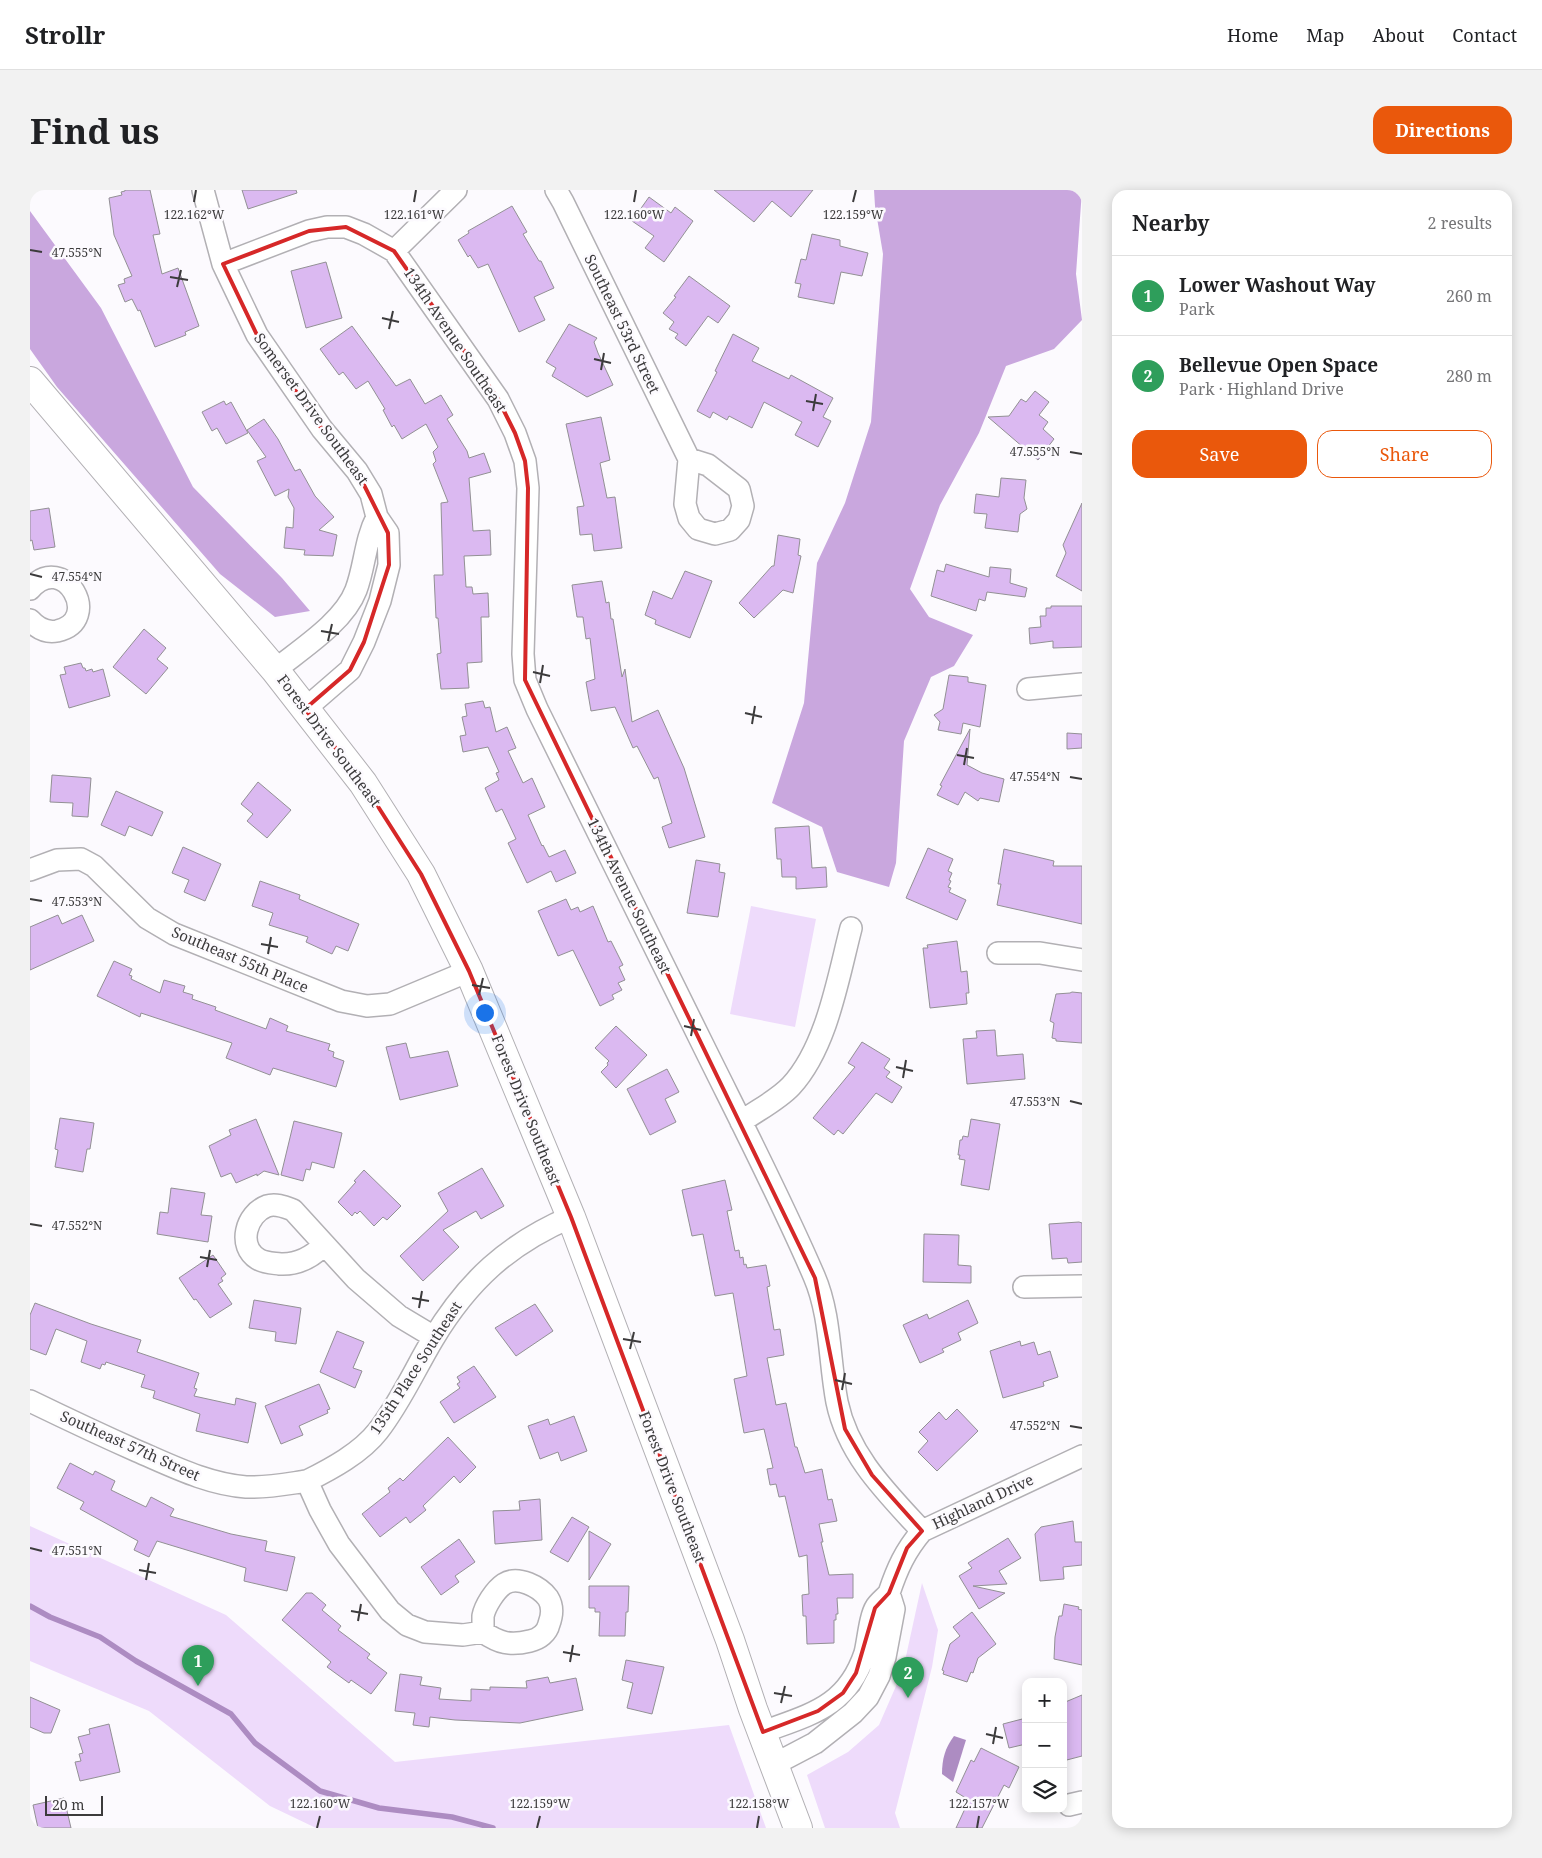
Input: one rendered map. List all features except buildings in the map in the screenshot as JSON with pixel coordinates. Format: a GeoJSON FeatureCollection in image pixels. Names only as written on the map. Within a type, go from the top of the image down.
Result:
{"type":"FeatureCollection","features":[{"type":"Feature","properties":{"kind":"main road","name":"Forest Drive Southeast"},"geometry":{"type":"LineString","coordinates":[[30,381],[275,670],[363,783],[421,874],[469,971],[571,1218],[726,1630],[798,1828]]}},
{"type":"Feature","properties":{"kind":"street","name":"Somerset Drive Southeast"},"geometry":{"type":"LineString","coordinates":[[203,190],[223,264],[257,335],[322,429],[357,471],[371,494],[376,517],[388,533],[389,565],[380,601],[364,642],[350,670],[305,709]]}},
{"type":"Feature","properties":{"kind":"street"},"geometry":{"type":"LineString","coordinates":[[223,264],[309,231],[327,227],[346,227],[364,234],[394,251],[456,190]]}},
{"type":"Feature","properties":{"kind":"street","name":"Southeast 53rd Street"},"geometry":{"type":"LineString","coordinates":[[556,190],[689,459]]}},
{"type":"Feature","properties":{"kind":"street","name":"134th Avenue Southeast"},"geometry":{"type":"LineString","coordinates":[[394,251],[498,399],[515,433],[525,460],[528,488],[523,654],[525,680],[541,718],[741,1122],[815,1278],[827,1329],[838,1403],[845,1429],[856,1452],[872,1475],[922,1531]]}},
{"type":"Feature","properties":{"kind":"street"},"geometry":{"type":"LineString","coordinates":[[275,670],[342,613],[355,592],[364,563],[369,533],[376,517]]}},
{"type":"Feature","properties":{"kind":"street"},"geometry":{"type":"LineString","coordinates":[[30,589],[42,579],[58,578],[66,581],[72,587],[77,594],[79,602],[75,618],[62,629],[45,631],[30,620]]}},
{"type":"Feature","properties":{"kind":"street"},"geometry":{"type":"LineString","coordinates":[[1028,689],[1082,684]]}},
{"type":"Feature","properties":{"kind":"street","name":"Southeast 55th Place"},"geometry":{"type":"LineString","coordinates":[[30,870],[57,860],[81,859],[94,866],[147,918],[174,934],[341,1002],[367,1006],[390,1004],[469,971]]}},
{"type":"Feature","properties":{"kind":"street"},"geometry":{"type":"LineString","coordinates":[[741,1122],[789,1088],[803,1072],[824,1028],[851,928]]}},
{"type":"Feature","properties":{"kind":"street"},"geometry":{"type":"LineString","coordinates":[[998,953],[1040,953],[1082,960]]}},
{"type":"Feature","properties":{"kind":"street","name":"135th Place Southeast"},"geometry":{"type":"LineString","coordinates":[[307,1481],[350,1456],[377,1432],[434,1337],[473,1284],[496,1261],[524,1240],[571,1218]]}},
{"type":"Feature","properties":{"kind":"street"},"geometry":{"type":"LineString","coordinates":[[324,1245],[356,1279],[384,1304],[399,1316],[434,1337]]}},
{"type":"Feature","properties":{"kind":"street"},"geometry":{"type":"LineString","coordinates":[[1024,1288],[1082,1286]]}},
{"type":"Feature","properties":{"kind":"street","name":"Southeast 57th Street"},"geometry":{"type":"LineString","coordinates":[[30,1400],[74,1423],[184,1472],[244,1486],[267,1487],[307,1481]]}},
{"type":"Feature","properties":{"kind":"street","name":"Highland Drive"},"geometry":{"type":"LineString","coordinates":[[775,1764],[815,1743],[853,1713],[868,1697],[879,1676],[885,1657],[894,1610],[890,1593],[894,1577],[907,1548],[922,1531],[1082,1456]]}},
{"type":"Feature","properties":{"kind":"street"},"geometry":{"type":"LineString","coordinates":[[307,1481],[320,1510],[339,1544],[390,1611],[407,1625],[425,1632],[463,1635],[483,1632]]}},
{"type":"Feature","properties":{"kind":"street","name":"Highland Drive"},"geometry":{"type":"LineString","coordinates":[[763,1732],[818,1711],[843,1693],[856,1673],[865,1653],[875,1608],[890,1593]]}},
{"type":"Feature","properties":{"kind":"highlighted area"},"geometry":{"type":"Polygon","coordinates":[[[346,227],[394,251],[498,399],[515,433],[525,461],[528,488],[525,680],[815,1278],[845,1429],[872,1475],[922,1531],[907,1548],[889,1593],[875,1608],[856,1673],[843,1693],[818,1711],[763,1732],[571,1217],[469,971],[421,874],[363,783],[305,709],[350,670],[364,642],[389,565],[388,533],[357,471],[322,429],[257,335],[223,264],[309,231],[346,227]]]}},
{"type":"Feature","properties":{"kind":"shaded area"},"geometry":{"type":"Polygon","coordinates":[[[874,190],[1082,190],[1076,274],[1082,320],[1054,349],[1006,366],[979,433],[940,505],[910,589],[929,617],[973,635],[954,666],[931,677],[904,741],[896,863],[889,887],[837,872],[822,827],[772,803],[804,703],[817,563],[845,503],[871,422],[883,254],[874,190]]]}},
{"type":"Feature","properties":{"kind":"shaded area"},"geometry":{"type":"Polygon","coordinates":[[[30,211],[101,308],[193,487],[282,578],[310,611],[275,617],[220,574],[57,387],[30,349],[30,211]]]}},
{"type":"Feature","properties":{"kind":"shaded area"},"geometry":{"type":"Polygon","coordinates":[[[751,906],[816,919],[795,1027],[730,1014],[751,906]]]}},
{"type":"Feature","properties":{"kind":"shaded area"},"geometry":{"type":"Polygon","coordinates":[[[30,1526],[226,1615],[395,1762],[729,1725],[766,1828],[316,1828],[270,1806],[149,1711],[30,1661],[30,1526]]]}},
{"type":"Feature","properties":{"kind":"shaded area"},"geometry":{"type":"Polygon","coordinates":[[[922,1583],[938,1630],[932,1667],[895,1813],[900,1828],[825,1828],[807,1775],[848,1752],[879,1725],[903,1670],[922,1583]]]}},
{"type":"Feature","properties":{"kind":"shaded area"},"geometry":{"type":"Polygon","coordinates":[[[954,1736],[966,1740],[953,1782],[942,1774],[945,1754],[954,1736]]]}},
{"type":"Feature","properties":{"kind":"waterway"},"geometry":{"type":"LineString","coordinates":[[30,1606],[50,1617],[100,1637],[136,1661],[231,1714],[255,1743],[320,1791],[379,1808],[452,1817],[493,1828]]}},
{"type":"Feature","properties":{"kind":"place","name":"Lower Washout Way"},"geometry":{"type":"Point","coordinates":[198,1686]}},
{"type":"Feature","properties":{"kind":"place","name":"Bellevue Open Space"},"geometry":{"type":"Point","coordinates":[908,1698]}}]}
